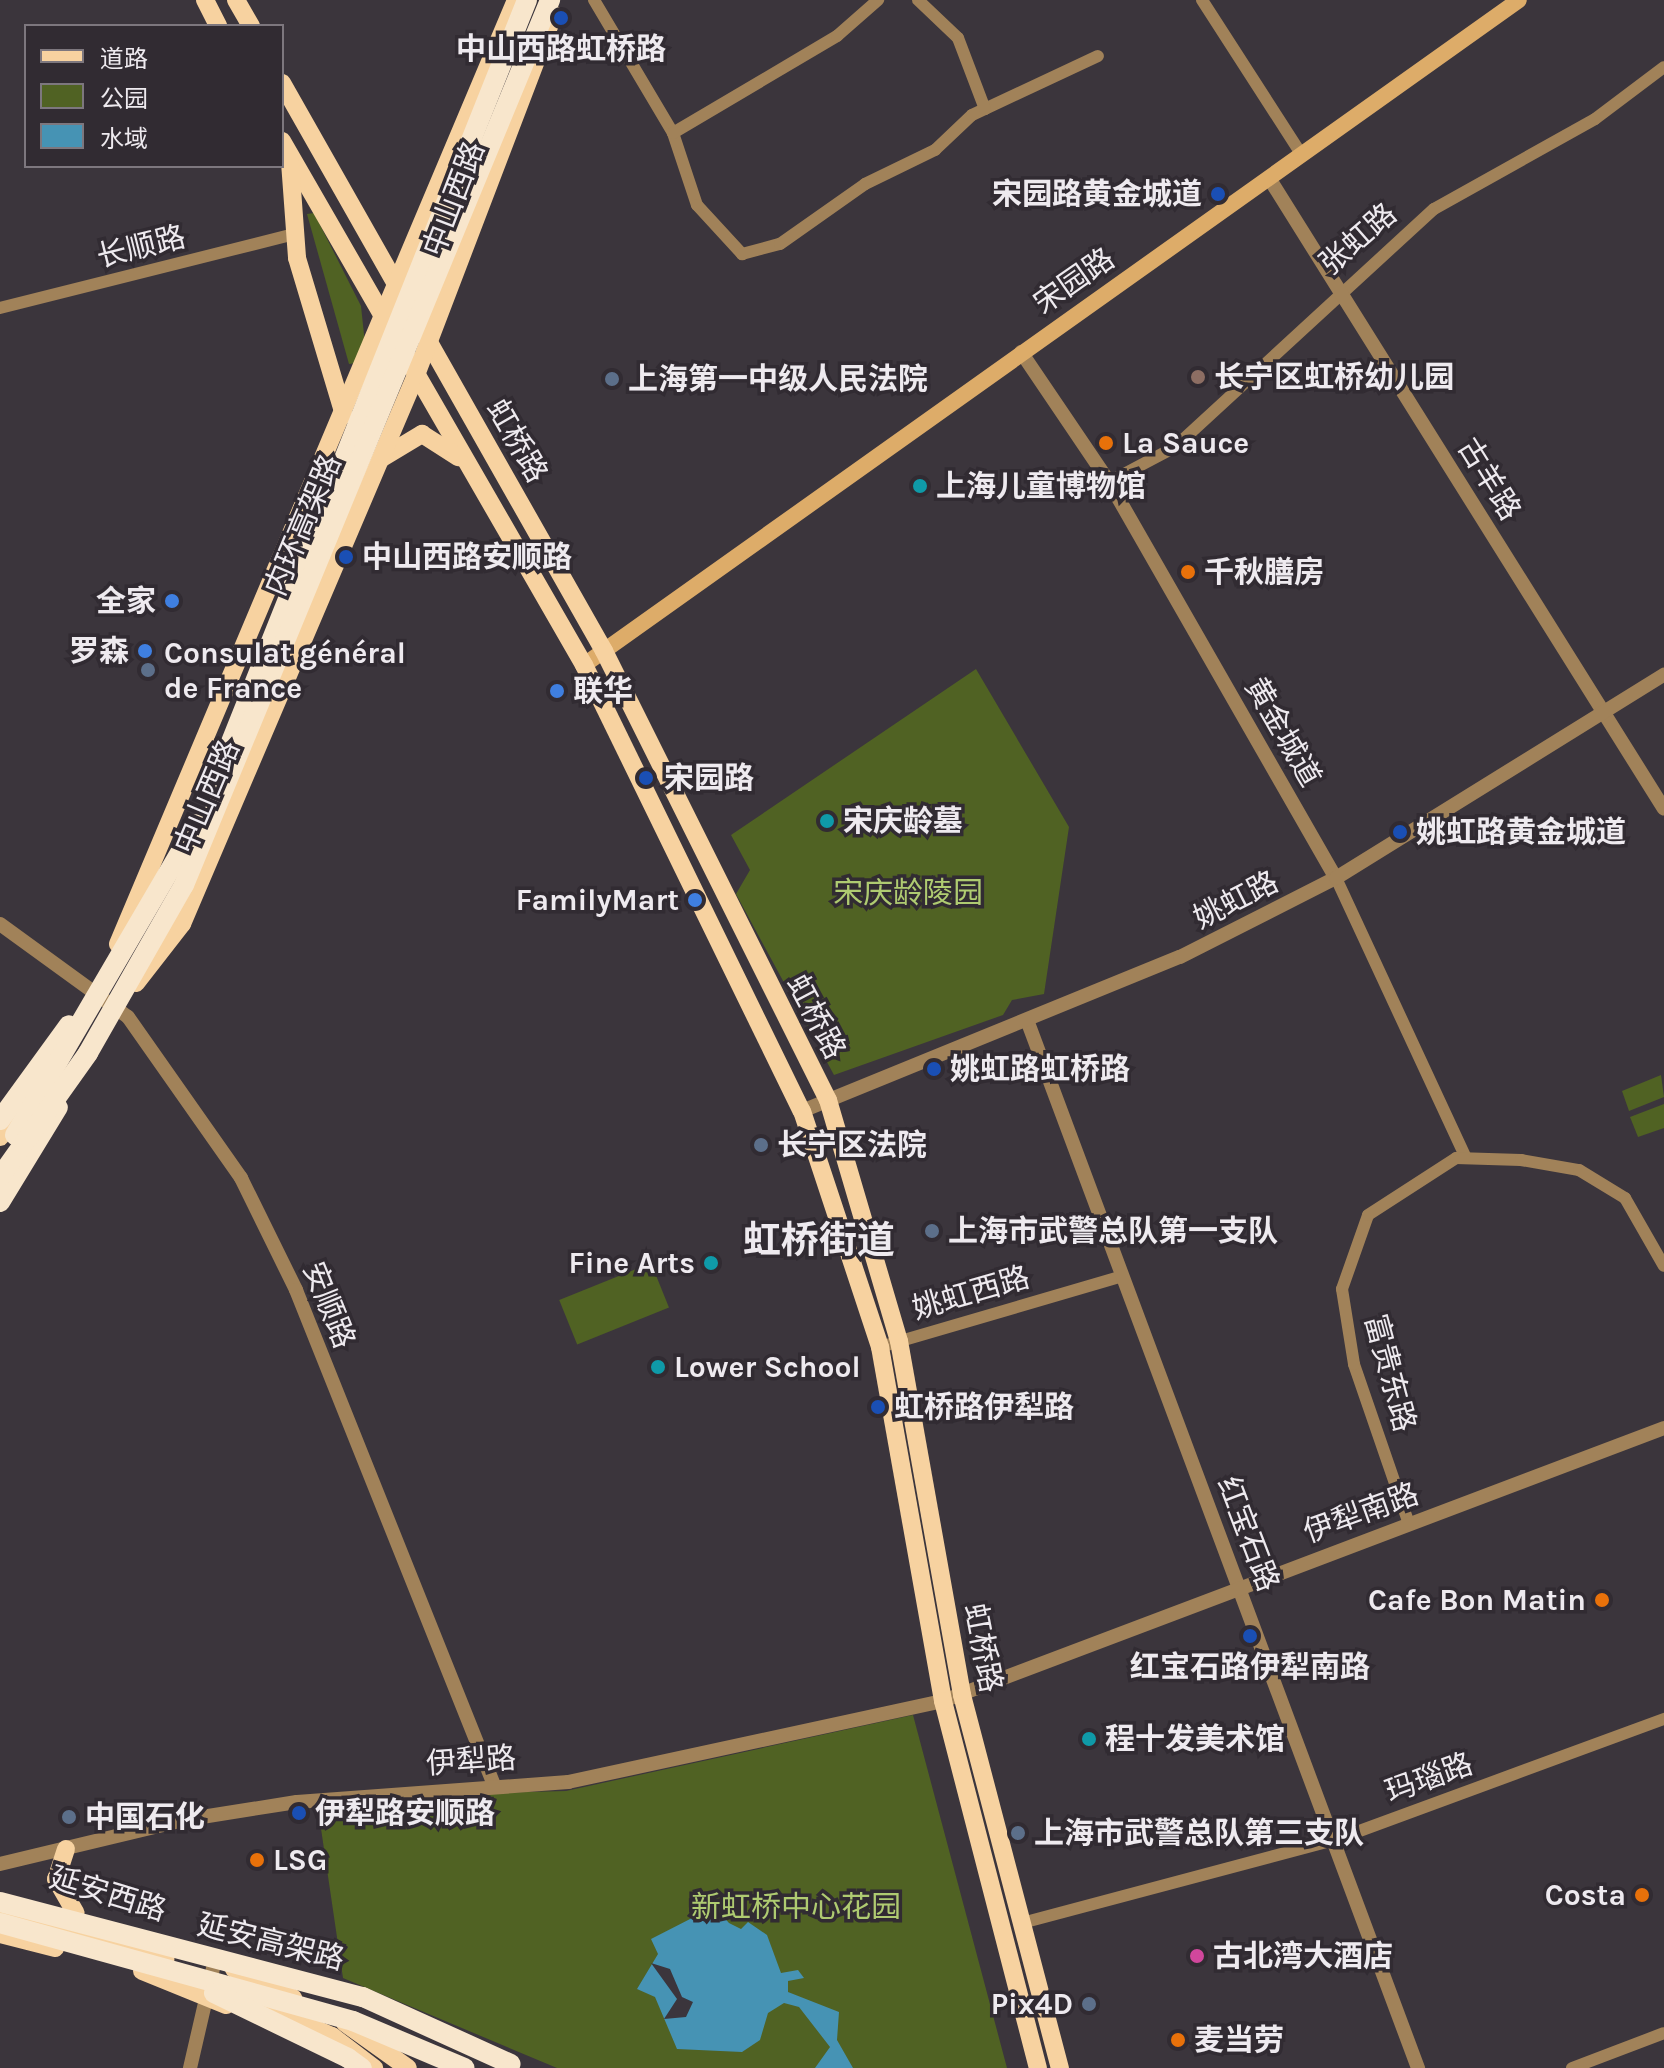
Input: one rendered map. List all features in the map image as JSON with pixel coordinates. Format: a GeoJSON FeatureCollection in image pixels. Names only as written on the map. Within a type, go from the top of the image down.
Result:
{"type":"FeatureCollection","features":[{"type":"Feature","properties":{"kind":"highway"},"geometry":{"type":"LineString","coordinates":[[500,66],[516,0]]}},
{"type":"Feature","properties":{"kind":"highway","name":"内环高架路"},"geometry":{"type":"LineString","coordinates":[[0,1158],[165,887],[215,782],[527,0]]}},
{"type":"Feature","properties":{"kind":"highway","name":"内环高架路"},"geometry":{"type":"LineString","coordinates":[[0,1178],[88,1053],[151,949],[208,834],[557,2]]}},
{"type":"Feature","properties":{"kind":"highway"},"geometry":{"type":"LineString","coordinates":[[0,1120],[165,887]]}},
{"type":"Feature","properties":{"kind":"highway"},"geometry":{"type":"LineString","coordinates":[[0,1202],[88,1053]]}},
{"type":"Feature","properties":{"kind":"highway","name":"延安高架路"},"geometry":{"type":"LineString","coordinates":[[0,1902],[363,1997],[518,2067]]}},
{"type":"Feature","properties":{"kind":"highway","name":"延安高架路"},"geometry":{"type":"LineString","coordinates":[[0,1922],[353,2021],[464,2068]]}},
{"type":"Feature","properties":{"kind":"highway"},"geometry":{"type":"LineString","coordinates":[[130,1957],[275,2017],[362,2068]]}},
{"type":"Feature","properties":{"kind":"main road"},"geometry":{"type":"LineString","coordinates":[[205,0],[217,24]]}},
{"type":"Feature","properties":{"kind":"main road"},"geometry":{"type":"LineString","coordinates":[[236,0],[250,24]]}},
{"type":"Feature","properties":{"kind":"main road","name":"中山西路"},"geometry":{"type":"LineString","coordinates":[[0,1137],[95,993],[344,415],[516,0]]}},
{"type":"Feature","properties":{"kind":"main road","name":"宋园路"},"geometry":{"type":"LineString","coordinates":[[584,665],[1519,0]]}},
{"type":"Feature","properties":{"kind":"main road","name":"中山西路"},"geometry":{"type":"LineString","coordinates":[[0,1178],[117,1007],[182,924],[416,375],[557,2]]}},
{"type":"Feature","properties":{"kind":"main road","name":"虹桥路"},"geometry":{"type":"LineString","coordinates":[[284,87],[604,651],[828,1100],[899,1341],[962,1695],[1060,2068]]}},
{"type":"Feature","properties":{"kind":"main road"},"geometry":{"type":"LineString","coordinates":[[286,148],[294,234],[344,415]]}},
{"type":"Feature","properties":{"kind":"main road","name":"虹桥路"},"geometry":{"type":"LineString","coordinates":[[286,148],[381,320],[584,665],[802,1111],[880,1347],[943,1701],[1038,2068]]}},
{"type":"Feature","properties":{"kind":"main road"},"geometry":{"type":"LineString","coordinates":[[380,256],[394,259],[411,248]]}},
{"type":"Feature","properties":{"kind":"main road"},"geometry":{"type":"LineString","coordinates":[[380,460],[422,434],[467,464]]}},
{"type":"Feature","properties":{"kind":"main road"},"geometry":{"type":"LineString","coordinates":[[66,1849],[56,1879],[76,1913]]}},
{"type":"Feature","properties":{"kind":"main road","name":"延安西路"},"geometry":{"type":"LineString","coordinates":[[0,1893],[76,1913],[332,2036],[374,2068]]}},
{"type":"Feature","properties":{"kind":"main road","name":"延安西路"},"geometry":{"type":"LineString","coordinates":[[0,1912],[210,1978],[346,2068]]}},
{"type":"Feature","properties":{"kind":"main road","name":"延安西路"},"geometry":{"type":"LineString","coordinates":[[0,1922],[210,1978]]}},
{"type":"Feature","properties":{"kind":"main road","name":"延安西路"},"geometry":{"type":"LineString","coordinates":[[0,1934],[124,1964],[210,1978]]}},
{"type":"Feature","properties":{"kind":"main road"},"geometry":{"type":"LineString","coordinates":[[210,1978],[261,1982],[346,2023],[408,2068]]}},
{"type":"Feature","properties":{"kind":"street"},"geometry":{"type":"LineString","coordinates":[[594,0],[673,133],[697,205],[742,254],[758,256],[865,184],[935,150],[985,109],[1098,56]]}},
{"type":"Feature","properties":{"kind":"street"},"geometry":{"type":"LineString","coordinates":[[673,133],[837,36],[878,0]]}},
{"type":"Feature","properties":{"kind":"street"},"geometry":{"type":"LineString","coordinates":[[918,0],[958,38],[985,109]]}},
{"type":"Feature","properties":{"kind":"street"},"geometry":{"type":"LineString","coordinates":[[1202,0],[1302,155]]}},
{"type":"Feature","properties":{"kind":"street","name":"张虹路"},"geometry":{"type":"LineString","coordinates":[[1109,482],[1175,447],[1339,289],[1434,209],[1595,119],[1664,67]]}},
{"type":"Feature","properties":{"kind":"street","name":"古羊路"},"geometry":{"type":"LineString","coordinates":[[1269,178],[1664,809]]}},
{"type":"Feature","properties":{"kind":"street","name":"长顺路"},"geometry":{"type":"LineString","coordinates":[[0,308],[294,234]]}},
{"type":"Feature","properties":{"kind":"street","name":"黄金城道"},"geometry":{"type":"LineString","coordinates":[[1021,352],[1109,482],[1336,878],[1465,1156]]}},
{"type":"Feature","properties":{"kind":"street","name":"姚虹路"},"geometry":{"type":"LineString","coordinates":[[802,1111],[1180,957],[1336,878],[1664,675]]}},
{"type":"Feature","properties":{"kind":"street","name":"安顺路"},"geometry":{"type":"LineString","coordinates":[[0,924],[117,1007],[241,1178],[278,1249],[494,1785]]}},
{"type":"Feature","properties":{"kind":"street","name":"红宝石路"},"geometry":{"type":"LineString","coordinates":[[1027,1020],[1418,2068]]}},
{"type":"Feature","properties":{"kind":"street"},"geometry":{"type":"LineString","coordinates":[[1465,1156],[1579,1170],[1625,1198],[1664,1266]]}},
{"type":"Feature","properties":{"kind":"street","name":"富贵东路"},"geometry":{"type":"LineString","coordinates":[[1409,1524],[1354,1364],[1342,1289],[1368,1215],[1412,1181],[1465,1156]]}},
{"type":"Feature","properties":{"kind":"street","name":"姚虹西路"},"geometry":{"type":"LineString","coordinates":[[880,1347],[1123,1276]]}},
{"type":"Feature","properties":{"kind":"street","name":"伊犁南路"},"geometry":{"type":"LineString","coordinates":[[943,1701],[1664,1428]]}},
{"type":"Feature","properties":{"kind":"street","name":"伊犁路"},"geometry":{"type":"LineString","coordinates":[[0,1864],[297,1802],[494,1785],[568,1782],[943,1701]]}},
{"type":"Feature","properties":{"kind":"street","name":"玛瑙路"},"geometry":{"type":"LineString","coordinates":[[1022,1923],[1335,1840],[1664,1719]]}},
{"type":"Feature","properties":{"kind":"street"},"geometry":{"type":"LineString","coordinates":[[190,2068],[210,1978]]}},
{"type":"Feature","properties":{"kind":"street"},"geometry":{"type":"LineString","coordinates":[[1572,2068],[1664,2033]]}},
{"type":"Feature","properties":{"kind":"green space"},"geometry":{"type":"Polygon","coordinates":[[[314,213],[361,306],[365,344],[356,363],[349,364],[307,214],[314,213]]]}},
{"type":"Feature","properties":{"kind":"green space","name":"宋庆龄陵园"},"geometry":{"type":"Polygon","coordinates":[[[976,669],[1069,827],[1044,994],[1012,1000],[1003,1015],[834,1075],[736,894],[750,870],[731,835],[976,669]]]}},
{"type":"Feature","properties":{"kind":"green space"},"geometry":{"type":"Polygon","coordinates":[[[1661,1075],[1664,1097],[1629,1111],[1622,1091],[1661,1075]]]}},
{"type":"Feature","properties":{"kind":"green space"},"geometry":{"type":"Polygon","coordinates":[[[1664,1104],[1664,1128],[1638,1137],[1630,1117],[1664,1104]]]}},
{"type":"Feature","properties":{"kind":"green space"},"geometry":{"type":"Polygon","coordinates":[[[651,1263],[669,1308],[577,1345],[559,1300],[651,1263]]]}},
{"type":"Feature","properties":{"kind":"green space","name":"新虹桥中心花园"},"geometry":{"type":"Polygon","coordinates":[[[913,1715],[1007,2068],[557,2068],[343,1978],[319,1815],[401,1795],[566,1791],[913,1715]]]}},
{"type":"Feature","properties":{"kind":"water"},"geometry":{"type":"Polygon","coordinates":[[[707,1898],[729,1923],[741,1929],[748,1922],[767,1935],[781,1973],[798,1970],[804,1978],[788,1981],[788,1992],[839,2012],[837,2040],[853,2068],[815,2068],[830,2047],[799,2007],[784,2003],[768,2013],[760,2040],[742,2052],[677,2049],[655,1997],[637,1989],[658,1954],[651,1939],[694,1917],[698,1899],[707,1898]]]}},
{"type":"Feature","properties":{"kind":"pier"},"geometry":{"type":"Polygon","coordinates":[[[651,1963],[670,1969],[682,1997],[693,2002],[686,2017],[664,2019],[677,1999],[651,1963]]]}},
{"type":"Feature","properties":{"kind":"place","name":"中山西路虹桥路"},"geometry":{"type":"Point","coordinates":[561,18]}},
{"type":"Feature","properties":{"kind":"place","name":"宋园路黄金城道"},"geometry":{"type":"Point","coordinates":[1218,194]}},
{"type":"Feature","properties":{"kind":"place","name":"长宁区虹桥幼儿园"},"geometry":{"type":"Point","coordinates":[1198,377]}},
{"type":"Feature","properties":{"kind":"place","name":"上海第一中级人民法院"},"geometry":{"type":"Point","coordinates":[612,379]}},
{"type":"Feature","properties":{"kind":"place","name":"La Sauce"},"geometry":{"type":"Point","coordinates":[1106,443]}},
{"type":"Feature","properties":{"kind":"place","name":"上海儿童博物馆"},"geometry":{"type":"Point","coordinates":[920,486]}},
{"type":"Feature","properties":{"kind":"place","name":"中山西路安顺路"},"geometry":{"type":"Point","coordinates":[346,557]}},
{"type":"Feature","properties":{"kind":"place","name":"千秋膳房"},"geometry":{"type":"Point","coordinates":[1188,572]}},
{"type":"Feature","properties":{"kind":"place","name":"全家"},"geometry":{"type":"Point","coordinates":[172,601]}},
{"type":"Feature","properties":{"kind":"place","name":"罗森"},"geometry":{"type":"Point","coordinates":[145,651]}},
{"type":"Feature","properties":{"kind":"place","name":"Consulat général de France"},"geometry":{"type":"Point","coordinates":[148,670]}},
{"type":"Feature","properties":{"kind":"place","name":"联华"},"geometry":{"type":"Point","coordinates":[557,691]}},
{"type":"Feature","properties":{"kind":"place","name":"宋园路"},"geometry":{"type":"Point","coordinates":[646,778]}},
{"type":"Feature","properties":{"kind":"place","name":"宋庆龄墓"},"geometry":{"type":"Point","coordinates":[827,821]}},
{"type":"Feature","properties":{"kind":"place","name":"姚虹路黄金城道"},"geometry":{"type":"Point","coordinates":[1400,832]}},
{"type":"Feature","properties":{"kind":"place","name":"FamilyMart"},"geometry":{"type":"Point","coordinates":[695,900]}},
{"type":"Feature","properties":{"kind":"place","name":"姚虹路虹桥路"},"geometry":{"type":"Point","coordinates":[934,1069]}},
{"type":"Feature","properties":{"kind":"place","name":"长宁区法院"},"geometry":{"type":"Point","coordinates":[761,1145]}},
{"type":"Feature","properties":{"kind":"place","name":"上海市武警总队第一支队"},"geometry":{"type":"Point","coordinates":[932,1231]}},
{"type":"Feature","properties":{"kind":"place","name":"Fine Arts"},"geometry":{"type":"Point","coordinates":[711,1263]}},
{"type":"Feature","properties":{"kind":"place","name":"Lower School"},"geometry":{"type":"Point","coordinates":[658,1367]}},
{"type":"Feature","properties":{"kind":"place","name":"虹桥路伊犁路"},"geometry":{"type":"Point","coordinates":[878,1407]}},
{"type":"Feature","properties":{"kind":"place","name":"Cafe Bon Matin"},"geometry":{"type":"Point","coordinates":[1602,1600]}},
{"type":"Feature","properties":{"kind":"place","name":"红宝石路伊犁南路"},"geometry":{"type":"Point","coordinates":[1250,1636]}},
{"type":"Feature","properties":{"kind":"place","name":"程十发美术馆"},"geometry":{"type":"Point","coordinates":[1089,1739]}},
{"type":"Feature","properties":{"kind":"place","name":"伊犁路安顺路"},"geometry":{"type":"Point","coordinates":[299,1813]}},
{"type":"Feature","properties":{"kind":"place","name":"中国石化"},"geometry":{"type":"Point","coordinates":[69,1817]}},
{"type":"Feature","properties":{"kind":"place","name":"上海市武警总队第三支队"},"geometry":{"type":"Point","coordinates":[1018,1833]}},
{"type":"Feature","properties":{"kind":"place","name":"LSG"},"geometry":{"type":"Point","coordinates":[257,1860]}},
{"type":"Feature","properties":{"kind":"place","name":"Costa"},"geometry":{"type":"Point","coordinates":[1642,1895]}},
{"type":"Feature","properties":{"kind":"place","name":"古北湾大酒店"},"geometry":{"type":"Point","coordinates":[1197,1956]}},
{"type":"Feature","properties":{"kind":"place","name":"Pix4D"},"geometry":{"type":"Point","coordinates":[1089,2004]}},
{"type":"Feature","properties":{"kind":"place","name":"麦当劳"},"geometry":{"type":"Point","coordinates":[1178,2040]}},
{"type":"Feature","properties":{"kind":"district","name":"虹桥街道"},"geometry":{"type":"Point","coordinates":[819,1241]}}]}
